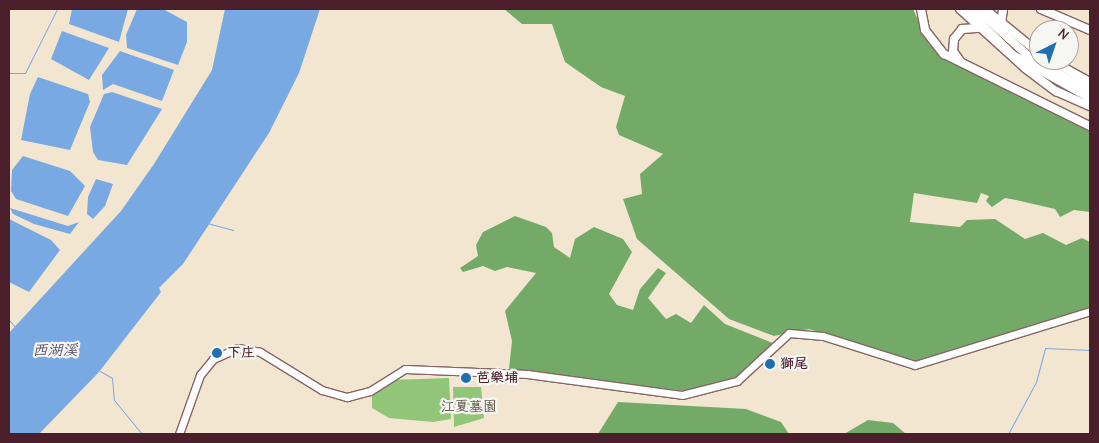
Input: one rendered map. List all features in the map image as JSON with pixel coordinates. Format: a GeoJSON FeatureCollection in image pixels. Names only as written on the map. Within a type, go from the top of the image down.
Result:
{"type":"FeatureCollection","features":[{"type":"Feature","properties":{"kind":"main road"},"geometry":{"type":"LineString","coordinates":[[921,9],[934,45],[961,63],[1090,126]]}},
{"type":"Feature","properties":{"kind":"main road"},"geometry":{"type":"LineString","coordinates":[[960,9],[978,28],[1056,91],[1090,106]]}},
{"type":"Feature","properties":{"kind":"main road"},"geometry":{"type":"LineString","coordinates":[[966,9],[1013,54],[1090,98]]}},
{"type":"Feature","properties":{"kind":"main road"},"geometry":{"type":"LineString","coordinates":[[976,9],[1034,61],[1090,90]]}},
{"type":"Feature","properties":{"kind":"main road"},"geometry":{"type":"LineString","coordinates":[[985,9],[1029,46]]}},
{"type":"Feature","properties":{"kind":"main road"},"geometry":{"type":"LineString","coordinates":[[1001,24],[1003,9]]}},
{"type":"Feature","properties":{"kind":"main road"},"geometry":{"type":"LineString","coordinates":[[1041,9],[1090,30]]}},
{"type":"Feature","properties":{"kind":"main road"},"geometry":{"type":"LineString","coordinates":[[1051,9],[1090,30]]}},
{"type":"Feature","properties":{"kind":"main road"},"geometry":{"type":"LineString","coordinates":[[961,63],[953,51],[954,39],[962,29],[978,28]]}},
{"type":"Feature","properties":{"kind":"main road"},"geometry":{"type":"LineString","coordinates":[[1068,70],[1090,82]]}},
{"type":"Feature","properties":{"kind":"main road"},"geometry":{"type":"LineString","coordinates":[[179,434],[200,374],[213,359],[238,348],[260,352],[322,390],[347,397],[370,390],[404,369],[527,374],[682,395],[737,381],[789,332],[823,336],[915,365],[1090,311]]}},
{"type":"Feature","properties":{"kind":"green space"},"geometry":{"type":"Polygon","coordinates":[[[504,9],[913,9],[929,44],[954,63],[1090,131],[1090,212],[1074,210],[1060,217],[1055,209],[1005,198],[992,207],[986,201],[989,196],[981,193],[977,203],[914,193],[910,222],[960,227],[967,220],[995,219],[1025,239],[1043,233],[1066,245],[1082,238],[1090,242],[1090,308],[922,362],[898,359],[809,329],[774,336],[729,319],[637,239],[623,199],[642,194],[640,174],[663,154],[619,135],[616,127],[625,96],[601,87],[565,62],[552,24],[522,24],[504,9]]]}},
{"type":"Feature","properties":{"kind":"green space"},"geometry":{"type":"Polygon","coordinates":[[[515,216],[546,227],[552,233],[554,247],[570,258],[575,239],[594,227],[623,239],[632,252],[609,294],[617,305],[633,310],[640,289],[658,268],[666,273],[648,298],[666,319],[676,314],[691,323],[704,305],[725,324],[778,345],[760,366],[736,382],[690,391],[609,385],[509,369],[512,341],[505,311],[536,273],[507,267],[495,271],[483,266],[463,272],[460,268],[478,256],[476,245],[483,232],[515,216]]]}},
{"type":"Feature","properties":{"kind":"green space"},"geometry":{"type":"Polygon","coordinates":[[[449,378],[451,419],[433,422],[389,418],[372,408],[372,396],[390,380],[449,378]]]}},
{"type":"Feature","properties":{"kind":"green space","name":"江夏墓園"},"geometry":{"type":"Polygon","coordinates":[[[453,387],[481,387],[484,418],[454,427],[453,387]]]}},
{"type":"Feature","properties":{"kind":"green space"},"geometry":{"type":"Polygon","coordinates":[[[618,402],[746,409],[781,422],[789,434],[598,434],[618,402]]]}},
{"type":"Feature","properties":{"kind":"green space"},"geometry":{"type":"Polygon","coordinates":[[[868,420],[893,423],[906,434],[844,434],[868,420]]]}},
{"type":"Feature","properties":{"kind":"water"},"geometry":{"type":"Polygon","coordinates":[[[72,9],[128,9],[119,42],[69,24],[72,9]]]}},
{"type":"Feature","properties":{"kind":"water"},"geometry":{"type":"Polygon","coordinates":[[[137,9],[163,9],[187,22],[187,42],[178,65],[127,48],[126,35],[137,9]]]}},
{"type":"Feature","properties":{"kind":"water","name":"西湖溪"},"geometry":{"type":"Polygon","coordinates":[[[225,9],[320,9],[299,73],[269,133],[183,264],[159,288],[161,292],[99,372],[39,434],[9,434],[9,333],[121,211],[154,164],[212,70],[225,9]]]}},
{"type":"Feature","properties":{"kind":"water"},"geometry":{"type":"Polygon","coordinates":[[[62,31],[109,48],[89,80],[51,59],[62,31]]]}},
{"type":"Feature","properties":{"kind":"water"},"geometry":{"type":"Polygon","coordinates":[[[120,51],[174,70],[162,101],[113,84],[103,90],[102,75],[120,51]]]}},
{"type":"Feature","properties":{"kind":"water"},"geometry":{"type":"Polygon","coordinates":[[[38,77],[88,94],[90,102],[70,150],[21,140],[30,94],[38,77]]]}},
{"type":"Feature","properties":{"kind":"water"},"geometry":{"type":"Polygon","coordinates":[[[112,92],[162,109],[127,165],[98,160],[93,152],[90,127],[104,94],[112,92]]]}},
{"type":"Feature","properties":{"kind":"water"},"geometry":{"type":"Polygon","coordinates":[[[23,156],[70,171],[85,186],[68,216],[16,199],[11,191],[12,170],[23,156]]]}},
{"type":"Feature","properties":{"kind":"water"},"geometry":{"type":"Polygon","coordinates":[[[96,179],[113,184],[105,206],[93,219],[87,214],[88,197],[96,179]]]}},
{"type":"Feature","properties":{"kind":"water"},"geometry":{"type":"Polygon","coordinates":[[[10,208],[68,226],[79,222],[70,234],[34,224],[13,214],[10,208]]]}},
{"type":"Feature","properties":{"kind":"water"},"geometry":{"type":"Polygon","coordinates":[[[9,219],[51,240],[60,250],[29,292],[9,282],[9,219]]]}},
{"type":"Feature","properties":{"kind":"waterway"},"geometry":{"type":"LineString","coordinates":[[9,73],[25,73],[57,9]]}},
{"type":"Feature","properties":{"kind":"waterway"},"geometry":{"type":"LineString","coordinates":[[207,223],[233,230]]}},
{"type":"Feature","properties":{"kind":"waterway"},"geometry":{"type":"LineString","coordinates":[[9,320],[15,327]]}},
{"type":"Feature","properties":{"kind":"waterway"},"geometry":{"type":"LineString","coordinates":[[1008,434],[1036,382],[1045,348],[1090,350]]}},
{"type":"Feature","properties":{"kind":"waterway"},"geometry":{"type":"LineString","coordinates":[[100,371],[112,378],[114,400],[142,434]]}},
{"type":"Feature","properties":{"kind":"waterway"},"geometry":{"type":"LineString","coordinates":[[286,434],[294,434]]}},
{"type":"Feature","properties":{"kind":"place","name":"下庄"},"geometry":{"type":"Point","coordinates":[217,353]}},
{"type":"Feature","properties":{"kind":"place","name":"獅尾"},"geometry":{"type":"Point","coordinates":[770,364]}},
{"type":"Feature","properties":{"kind":"place","name":"芭樂埔"},"geometry":{"type":"Point","coordinates":[466,378]}}]}
